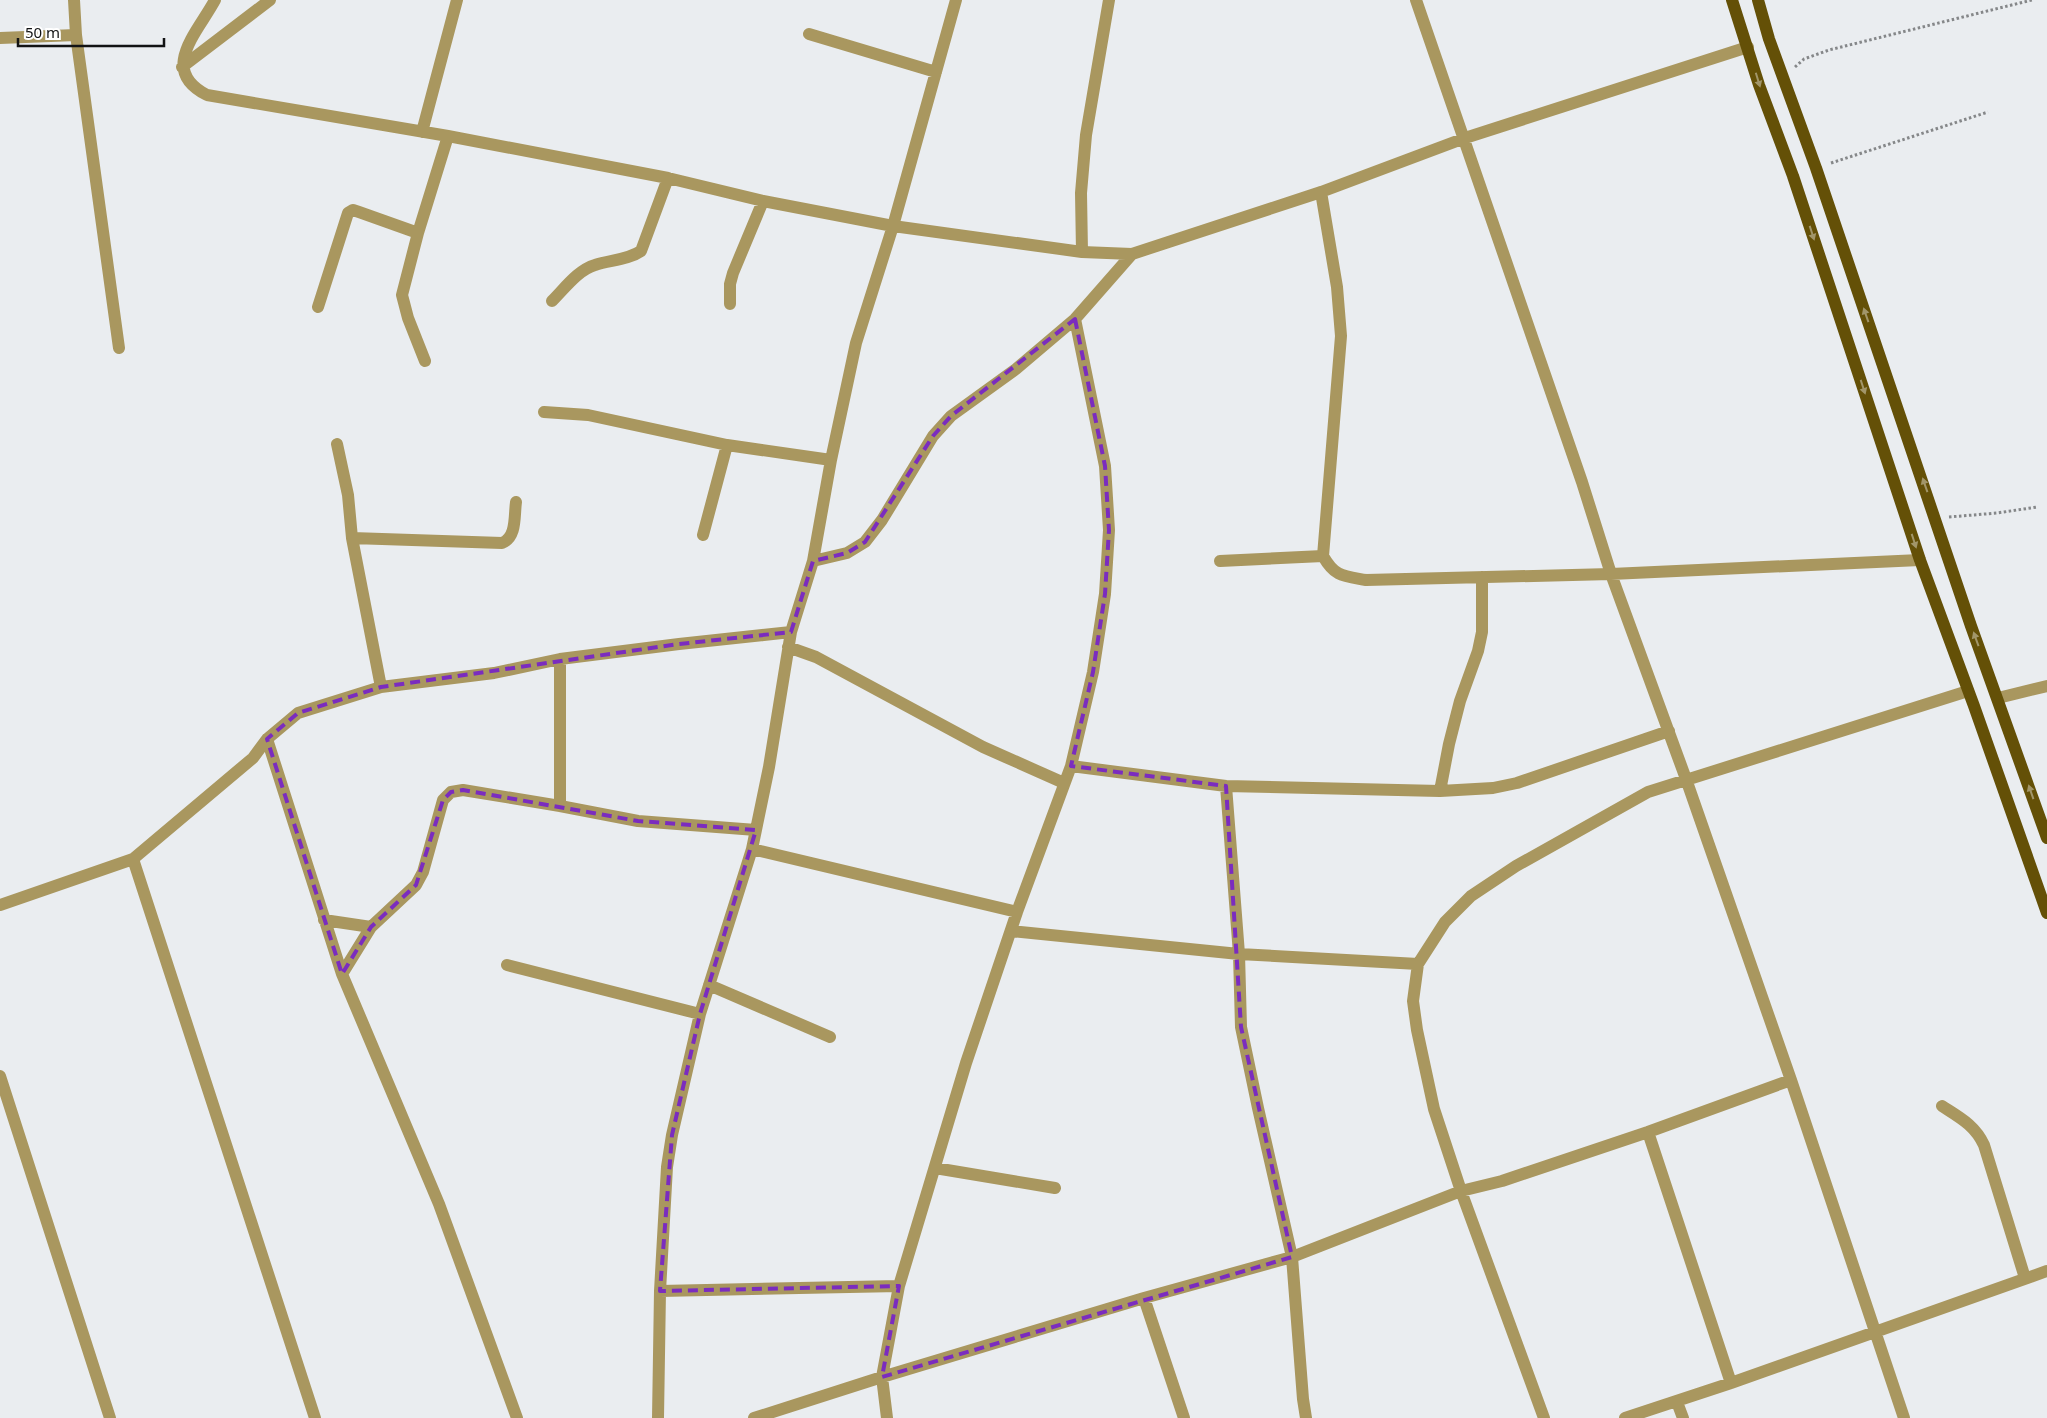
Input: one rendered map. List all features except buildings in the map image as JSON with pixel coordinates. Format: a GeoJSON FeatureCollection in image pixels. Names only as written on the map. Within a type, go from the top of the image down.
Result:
{"type":"FeatureCollection","features":[{"type":"Feature","properties":{"kind":"main road"},"geometry":{"type":"LineString","coordinates":[[1732,0],[1759,85],[1793,176],[1920,560],[2047,913]]}},
{"type":"Feature","properties":{"kind":"main road"},"geometry":{"type":"LineString","coordinates":[[1758,0],[1769,39],[1816,168],[1971,626],[2047,838]]}},
{"type":"Feature","properties":{"kind":"street"},"geometry":{"type":"LineString","coordinates":[[74,0],[76,35],[119,348]]}},
{"type":"Feature","properties":{"kind":"street"},"geometry":{"type":"LineString","coordinates":[[215,0],[193,36],[185,53],[182,67],[187,79],[198,90],[215,98],[448,136],[668,178],[763,201],[893,226],[1082,252],[1132,254],[1321,192],[1465,138],[1748,46]]}},
{"type":"Feature","properties":{"kind":"street"},"geometry":{"type":"LineString","coordinates":[[182,67],[270,0]]}},
{"type":"Feature","properties":{"kind":"street"},"geometry":{"type":"LineString","coordinates":[[422,132],[457,0]]}},
{"type":"Feature","properties":{"kind":"street"},"geometry":{"type":"LineString","coordinates":[[658,1418],[660,1291],[667,1167],[672,1135],[700,1014],[752,849],[769,768],[791,632],[813,561],[831,460],[856,343],[893,226],[956,0]]}},
{"type":"Feature","properties":{"kind":"street"},"geometry":{"type":"LineString","coordinates":[[1082,252],[1081,193],[1086,135],[1109,0]]}},
{"type":"Feature","properties":{"kind":"street"},"geometry":{"type":"LineString","coordinates":[[1416,0],[1582,482],[1611,574],[1669,731],[1791,1080],[1904,1418]]}},
{"type":"Feature","properties":{"kind":"street"},"geometry":{"type":"LineString","coordinates":[[809,34],[936,72]]}},
{"type":"Feature","properties":{"kind":"street"},"geometry":{"type":"LineString","coordinates":[[0,38],[76,35]]}},
{"type":"Feature","properties":{"kind":"street"},"geometry":{"type":"LineString","coordinates":[[426,361],[408,318],[402,295],[418,233],[448,136]]}},
{"type":"Feature","properties":{"kind":"street"},"geometry":{"type":"LineString","coordinates":[[552,300],[583,271],[594,265],[635,255],[641,251],[668,178]]}},
{"type":"Feature","properties":{"kind":"street"},"geometry":{"type":"LineString","coordinates":[[1321,192],[1338,288],[1341,336],[1323,556],[1330,569],[1344,576],[1366,580],[1611,574],[1920,560]]}},
{"type":"Feature","properties":{"kind":"street"},"geometry":{"type":"LineString","coordinates":[[730,304],[730,284],[733,273],[763,201]]}},
{"type":"Feature","properties":{"kind":"street"},"geometry":{"type":"LineString","coordinates":[[318,307],[348,213],[353,210],[418,233]]}},
{"type":"Feature","properties":{"kind":"street"},"geometry":{"type":"LineString","coordinates":[[813,561],[847,553],[865,542],[882,520],[933,436],[951,416],[1016,368],[1075,319],[1132,254]]}},
{"type":"Feature","properties":{"kind":"street"},"geometry":{"type":"LineString","coordinates":[[887,1418],[882,1377],[899,1286],[966,1063],[1011,931],[1071,766],[1093,672],[1105,594],[1109,530],[1105,466],[1075,319]]}},
{"type":"Feature","properties":{"kind":"street"},"geometry":{"type":"LineString","coordinates":[[544,412],[588,415],[727,445],[831,460]]}},
{"type":"Feature","properties":{"kind":"street"},"geometry":{"type":"LineString","coordinates":[[337,444],[348,495],[352,538],[381,687]]}},
{"type":"Feature","properties":{"kind":"street"},"geometry":{"type":"LineString","coordinates":[[703,535],[727,445]]}},
{"type":"Feature","properties":{"kind":"street"},"geometry":{"type":"LineString","coordinates":[[352,538],[502,544],[508,541],[512,535],[516,502]]}},
{"type":"Feature","properties":{"kind":"street"},"geometry":{"type":"LineString","coordinates":[[1220,561],[1323,556]]}},
{"type":"Feature","properties":{"kind":"street"},"geometry":{"type":"LineString","coordinates":[[1440,791],[1460,701],[1478,651],[1482,632],[1482,577]]}},
{"type":"Feature","properties":{"kind":"street"},"geometry":{"type":"LineString","coordinates":[[0,905],[133,859],[253,758],[267,739],[298,713],[381,687],[494,673],[560,659],[791,632]]}},
{"type":"Feature","properties":{"kind":"street"},"geometry":{"type":"LineString","coordinates":[[788,647],[833,665],[983,747],[1064,783]]}},
{"type":"Feature","properties":{"kind":"street"},"geometry":{"type":"LineString","coordinates":[[560,659],[560,806]]}},
{"type":"Feature","properties":{"kind":"street"},"geometry":{"type":"LineString","coordinates":[[1998,698],[2047,686]]}},
{"type":"Feature","properties":{"kind":"street"},"geometry":{"type":"LineString","coordinates":[[1544,1418],[1461,1191],[1434,1109],[1417,1030],[1413,1001],[1418,964],[1446,922],[1471,896],[1516,866],[1602,816],[1648,792],[1968,691]]}},
{"type":"Feature","properties":{"kind":"street"},"geometry":{"type":"LineString","coordinates":[[1071,766],[1226,786],[1440,791],[1493,788],[1517,783],[1669,731]]}},
{"type":"Feature","properties":{"kind":"street"},"geometry":{"type":"LineString","coordinates":[[267,739],[342,974],[439,1204],[517,1418]]}},
{"type":"Feature","properties":{"kind":"street"},"geometry":{"type":"LineString","coordinates":[[1226,786],[1239,954],[1241,1027],[1292,1257],[1302,1399],[1306,1418]]}},
{"type":"Feature","properties":{"kind":"street"},"geometry":{"type":"LineString","coordinates":[[342,974],[371,927],[416,885],[422,872],[443,800],[451,792],[463,790],[638,821],[756,830]]}},
{"type":"Feature","properties":{"kind":"street"},"geometry":{"type":"LineString","coordinates":[[752,849],[1018,912]]}},
{"type":"Feature","properties":{"kind":"street"},"geometry":{"type":"LineString","coordinates":[[133,859],[315,1418]]}},
{"type":"Feature","properties":{"kind":"street"},"geometry":{"type":"LineString","coordinates":[[324,920],[371,927]]}},
{"type":"Feature","properties":{"kind":"street"},"geometry":{"type":"LineString","coordinates":[[1011,931],[1239,954],[1418,964]]}},
{"type":"Feature","properties":{"kind":"street"},"geometry":{"type":"LineString","coordinates":[[507,965],[700,1014]]}},
{"type":"Feature","properties":{"kind":"street"},"geometry":{"type":"LineString","coordinates":[[709,985],[830,1037]]}},
{"type":"Feature","properties":{"kind":"street"},"geometry":{"type":"LineString","coordinates":[[0,1076],[110,1418]]}},
{"type":"Feature","properties":{"kind":"street"},"geometry":{"type":"LineString","coordinates":[[754,1418],[882,1377],[1144,1298],[1292,1257],[1461,1191],[1502,1180],[1648,1132],[1791,1080]]}},
{"type":"Feature","properties":{"kind":"street"},"geometry":{"type":"LineString","coordinates":[[1942,1106],[1978,1132],[1984,1145],[2025,1278]]}},
{"type":"Feature","properties":{"kind":"street"},"geometry":{"type":"LineString","coordinates":[[1648,1132],[1731,1383]]}},
{"type":"Feature","properties":{"kind":"street"},"geometry":{"type":"LineString","coordinates":[[935,1168],[1055,1188]]}},
{"type":"Feature","properties":{"kind":"street"},"geometry":{"type":"LineString","coordinates":[[1625,1418],[1677,1402],[2047,1271]]}},
{"type":"Feature","properties":{"kind":"street"},"geometry":{"type":"LineString","coordinates":[[660,1291],[899,1286]]}},
{"type":"Feature","properties":{"kind":"street"},"geometry":{"type":"LineString","coordinates":[[1144,1298],[1184,1418]]}},
{"type":"Feature","properties":{"kind":"street"},"geometry":{"type":"LineString","coordinates":[[1677,1402],[1683,1418]]}},
{"type":"Feature","properties":{"kind":"path"},"geometry":{"type":"LineString","coordinates":[[1782,77],[1804,60],[1829,50],[2032,0]]}},
{"type":"Feature","properties":{"kind":"path"},"geometry":{"type":"LineString","coordinates":[[1816,168],[1988,112]]}},
{"type":"Feature","properties":{"kind":"path"},"geometry":{"type":"LineString","coordinates":[[1936,518],[1997,513],[2038,507]]}},
{"type":"Feature","properties":{"kind":"highlighted area"},"geometry":{"type":"Polygon","coordinates":[[[1075,319],[1105,466],[1109,530],[1105,594],[1093,672],[1071,766],[1226,786],[1241,1027],[1292,1257],[882,1377],[899,1286],[660,1291],[672,1135],[700,1014],[756,830],[638,821],[463,790],[451,792],[443,800],[416,885],[371,927],[342,974],[267,739],[298,713],[381,687],[679,644],[791,632],[813,561],[847,553],[865,542],[933,436],[951,416],[1075,319]]]}}]}
